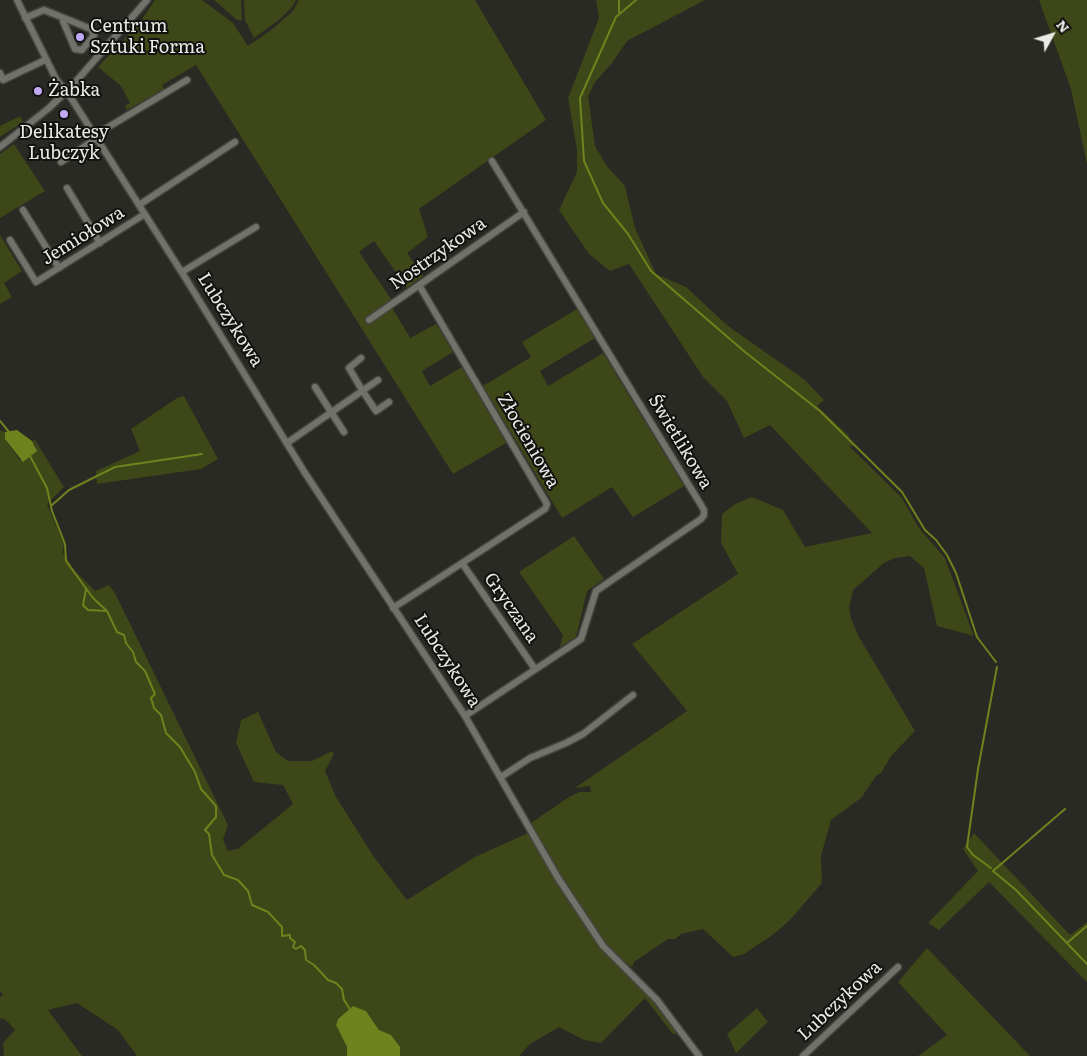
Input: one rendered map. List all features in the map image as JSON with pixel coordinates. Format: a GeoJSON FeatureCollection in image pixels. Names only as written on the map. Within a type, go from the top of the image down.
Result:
{"type":"FeatureCollection","features":[{"type":"Feature","properties":{"kind":"street","name":"Lubczykowa"},"geometry":{"type":"LineString","coordinates":[[16,0],[45,60],[182,272],[287,443],[465,716],[548,862],[603,946],[658,1000],[699,1056]]}},
{"type":"Feature","properties":{"kind":"street"},"geometry":{"type":"LineString","coordinates":[[0,147],[66,92],[147,0]]}},
{"type":"Feature","properties":{"kind":"street"},"geometry":{"type":"LineString","coordinates":[[26,18],[44,10],[64,18],[93,32],[94,35],[82,50],[76,49],[63,22],[64,18]]}},
{"type":"Feature","properties":{"kind":"street"},"geometry":{"type":"LineString","coordinates":[[0,74],[3,80],[45,60]]}},
{"type":"Feature","properties":{"kind":"street"},"geometry":{"type":"LineString","coordinates":[[61,162],[96,137],[186,80]]}},
{"type":"Feature","properties":{"kind":"street"},"geometry":{"type":"LineString","coordinates":[[139,205],[235,142]]}},
{"type":"Feature","properties":{"kind":"street","name":"Świetlikowa"},"geometry":{"type":"LineString","coordinates":[[465,716],[581,639],[596,591],[701,520],[704,510],[492,161]]}},
{"type":"Feature","properties":{"kind":"street"},"geometry":{"type":"LineString","coordinates":[[68,188],[100,242]]}},
{"type":"Feature","properties":{"kind":"street"},"geometry":{"type":"LineString","coordinates":[[23,210],[59,268]]}},
{"type":"Feature","properties":{"kind":"street","name":"Nostrzykowa"},"geometry":{"type":"LineString","coordinates":[[369,320],[524,212]]}},
{"type":"Feature","properties":{"kind":"street","name":"Jemiołowa"},"geometry":{"type":"LineString","coordinates":[[10,240],[36,282],[145,214]]}},
{"type":"Feature","properties":{"kind":"street","name":"Lubczykowa"},"geometry":{"type":"LineString","coordinates":[[182,272],[256,226]]}},
{"type":"Feature","properties":{"kind":"street","name":"Złocieniowa"},"geometry":{"type":"LineString","coordinates":[[394,608],[545,509],[547,504],[419,285]]}},
{"type":"Feature","properties":{"kind":"street"},"geometry":{"type":"LineString","coordinates":[[361,358],[349,368],[362,390],[376,411],[389,402]]}},
{"type":"Feature","properties":{"kind":"street"},"geometry":{"type":"LineString","coordinates":[[287,443],[378,380]]}},
{"type":"Feature","properties":{"kind":"street"},"geometry":{"type":"LineString","coordinates":[[315,387],[344,432]]}},
{"type":"Feature","properties":{"kind":"street","name":"Gryczana"},"geometry":{"type":"LineString","coordinates":[[462,564],[535,669]]}},
{"type":"Feature","properties":{"kind":"street"},"geometry":{"type":"LineString","coordinates":[[501,777],[530,758],[566,744],[583,734],[633,695]]}},
{"type":"Feature","properties":{"kind":"street","name":"Lubczykowa"},"geometry":{"type":"LineString","coordinates":[[803,1056],[898,968]]}},
{"type":"Feature","properties":{"kind":"shaded area"},"geometry":{"type":"Polygon","coordinates":[[[155,0],[202,0],[233,23],[248,46],[270,31],[292,12],[299,0],[475,0],[546,120],[419,209],[428,237],[407,253],[423,276],[407,288],[374,241],[359,252],[391,299],[383,314],[393,309],[410,338],[436,324],[453,352],[422,371],[430,386],[462,367],[506,443],[453,474],[196,65],[162,85],[164,89],[127,110],[125,106],[130,103],[121,86],[98,67],[138,25],[155,0]]]}},
{"type":"Feature","properties":{"kind":"shaded area"},"geometry":{"type":"Polygon","coordinates":[[[214,0],[241,0],[242,20],[237,20],[214,0]]]}},
{"type":"Feature","properties":{"kind":"shaded area"},"geometry":{"type":"Polygon","coordinates":[[[244,0],[296,0],[280,19],[254,38],[245,20],[244,0]]]}},
{"type":"Feature","properties":{"kind":"shaded area"},"geometry":{"type":"Polygon","coordinates":[[[596,0],[705,0],[627,41],[612,63],[595,82],[588,96],[595,146],[606,165],[625,186],[635,228],[656,274],[686,287],[728,326],[805,380],[824,400],[817,406],[848,435],[854,447],[848,445],[902,498],[919,528],[945,558],[974,636],[937,626],[924,568],[910,556],[895,558],[884,563],[853,590],[849,607],[851,619],[859,637],[915,731],[891,756],[881,773],[876,776],[861,798],[831,820],[821,856],[822,883],[789,921],[774,934],[744,954],[733,957],[703,929],[681,934],[675,939],[668,939],[634,962],[632,967],[615,955],[605,944],[560,876],[531,823],[569,797],[579,792],[591,792],[590,786],[575,788],[687,711],[632,644],[738,574],[721,543],[722,514],[735,504],[752,497],[783,510],[805,547],[872,533],[770,425],[744,438],[727,401],[703,377],[629,264],[610,271],[589,254],[559,210],[577,172],[577,150],[568,98],[599,18],[596,0]]]}},
{"type":"Feature","properties":{"kind":"shaded area"},"geometry":{"type":"Polygon","coordinates":[[[1039,0],[1087,0],[1087,164],[1071,89],[1039,0]]]}},
{"type":"Feature","properties":{"kind":"shaded area"},"geometry":{"type":"Polygon","coordinates":[[[20,116],[23,122],[0,137],[0,126],[20,116]]]}},
{"type":"Feature","properties":{"kind":"shaded area"},"geometry":{"type":"Polygon","coordinates":[[[14,144],[45,191],[0,218],[0,154],[14,144]]]}},
{"type":"Feature","properties":{"kind":"shaded area"},"geometry":{"type":"Polygon","coordinates":[[[0,235],[22,271],[4,283],[12,297],[0,304],[0,235]]]}},
{"type":"Feature","properties":{"kind":"shaded area"},"geometry":{"type":"Polygon","coordinates":[[[577,309],[595,338],[540,371],[548,386],[603,353],[684,486],[633,517],[612,487],[562,518],[483,386],[531,357],[522,342],[577,309]]]}},
{"type":"Feature","properties":{"kind":"shaded area"},"geometry":{"type":"Polygon","coordinates":[[[184,396],[218,459],[201,469],[97,484],[96,471],[140,451],[131,429],[177,398],[184,396]]]}},
{"type":"Feature","properties":{"kind":"shaded area"},"geometry":{"type":"Polygon","coordinates":[[[0,430],[5,432],[5,439],[20,460],[36,447],[32,441],[35,440],[64,487],[47,504],[64,544],[63,553],[76,572],[95,591],[109,585],[115,593],[228,825],[223,840],[228,851],[238,849],[293,804],[283,785],[254,782],[236,743],[241,720],[258,712],[276,752],[288,761],[312,761],[332,751],[334,754],[325,771],[336,797],[374,857],[407,900],[475,857],[528,833],[549,870],[604,953],[644,989],[677,1030],[676,1034],[672,1033],[645,998],[601,1043],[584,1040],[559,1027],[530,1044],[519,1056],[400,1056],[385,1033],[379,1030],[366,1011],[353,1006],[338,1019],[336,1025],[347,1047],[347,1056],[137,1056],[118,1030],[77,1003],[48,1010],[82,1056],[4,1056],[3,1043],[15,1030],[6,1020],[0,1018],[0,997],[3,995],[0,991],[0,430]]]}},
{"type":"Feature","properties":{"kind":"shaded area"},"geometry":{"type":"Polygon","coordinates":[[[17,430],[32,441],[37,451],[23,462],[5,439],[5,432],[17,430]]]}},
{"type":"Feature","properties":{"kind":"shaded area"},"geometry":{"type":"Polygon","coordinates":[[[574,536],[604,579],[587,591],[576,637],[560,647],[563,635],[519,572],[574,536]]]}},
{"type":"Feature","properties":{"kind":"shaded area"},"geometry":{"type":"Polygon","coordinates":[[[974,833],[1070,935],[1087,922],[1087,982],[989,882],[939,930],[928,923],[978,871],[963,849],[974,833]]]}},
{"type":"Feature","properties":{"kind":"shaded area"},"geometry":{"type":"Polygon","coordinates":[[[927,948],[1030,1056],[918,1056],[947,1035],[898,982],[927,948]]]}},
{"type":"Feature","properties":{"kind":"shaded area"},"geometry":{"type":"Polygon","coordinates":[[[353,1006],[366,1011],[379,1030],[391,1035],[400,1047],[400,1056],[347,1056],[347,1047],[336,1025],[338,1019],[353,1006]]]}},
{"type":"Feature","properties":{"kind":"shaded area"},"geometry":{"type":"Polygon","coordinates":[[[757,1008],[768,1022],[736,1053],[727,1034],[757,1008]]]}},
{"type":"Feature","properties":{"kind":"waterway"},"geometry":{"type":"LineString","coordinates":[[619,0],[619,12]]}},
{"type":"Feature","properties":{"kind":"waterway"},"geometry":{"type":"LineString","coordinates":[[636,0],[616,17],[580,98],[584,161],[603,203],[628,234],[651,271],[745,352],[820,411],[902,492],[925,530],[936,540],[947,555],[956,573],[977,637],[996,662]]}},
{"type":"Feature","properties":{"kind":"waterway"},"geometry":{"type":"LineString","coordinates":[[0,421],[9,432]]}},
{"type":"Feature","properties":{"kind":"waterway"},"geometry":{"type":"LineString","coordinates":[[52,505],[69,490],[115,467],[202,454]]}},
{"type":"Feature","properties":{"kind":"waterway"},"geometry":{"type":"LineString","coordinates":[[30,456],[47,488],[52,511],[65,544],[66,561],[93,598],[107,611],[117,632],[124,635],[126,643],[133,652],[136,662],[145,671],[155,694],[151,698],[154,708],[161,715],[166,733],[180,747],[195,772],[201,789],[216,806],[216,817],[205,830],[209,834],[212,855],[224,875],[238,880],[248,891],[252,905],[268,912],[282,927],[282,936],[290,935],[290,938],[295,942],[293,947],[296,949],[301,946],[305,950],[306,960],[314,965],[328,980],[336,983],[342,989],[344,1000],[351,1011]]}},
{"type":"Feature","properties":{"kind":"waterway"},"geometry":{"type":"LineString","coordinates":[[86,589],[83,605],[88,610],[107,611]]}},
{"type":"Feature","properties":{"kind":"waterway"},"geometry":{"type":"LineString","coordinates":[[991,868],[973,855],[967,847],[978,769],[997,667]]}},
{"type":"Feature","properties":{"kind":"waterway"},"geometry":{"type":"LineString","coordinates":[[1065,809],[993,871],[1016,890],[1087,964]]}},
{"type":"Feature","properties":{"kind":"waterway"},"geometry":{"type":"LineString","coordinates":[[1068,942],[1087,926]]}},
{"type":"Feature","properties":{"kind":"place","name":"Centrum Sztuki Forma"},"geometry":{"type":"Point","coordinates":[80,37]}},
{"type":"Feature","properties":{"kind":"place","name":"Żabka"},"geometry":{"type":"Point","coordinates":[38,91]}},
{"type":"Feature","properties":{"kind":"place","name":"Delikatesy Lubczyk"},"geometry":{"type":"Point","coordinates":[64,114]}}]}
